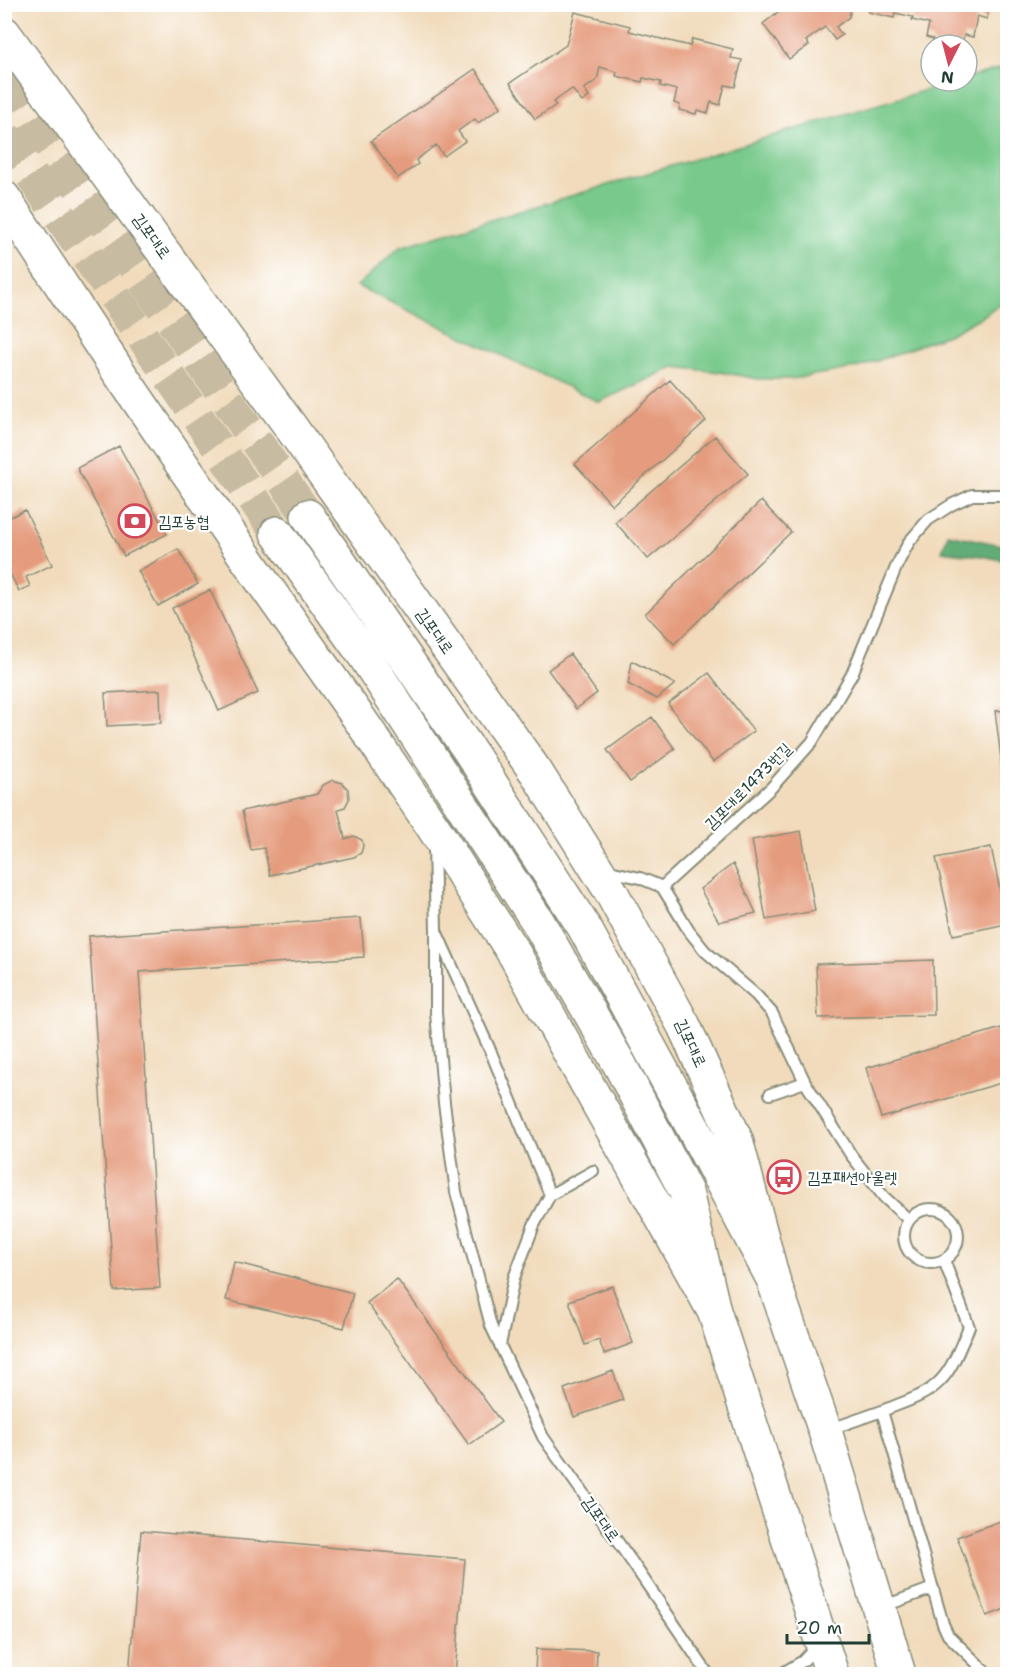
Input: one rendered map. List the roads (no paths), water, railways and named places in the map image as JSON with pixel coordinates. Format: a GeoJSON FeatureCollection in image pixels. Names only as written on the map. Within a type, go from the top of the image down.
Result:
{"type":"FeatureCollection","features":[{"type":"Feature","properties":{"kind":"main road","name":"김포대로"},"geometry":{"type":"LineString","coordinates":[[4,33],[290,426],[536,772],[610,890],[684,1026],[736,1140],[773,1279],[825,1431],[899,1674]]}},
{"type":"Feature","properties":{"kind":"main road"},"geometry":{"type":"LineString","coordinates":[[4,198],[116,368],[433,827],[515,955],[714,1311]]}},
{"type":"Feature","properties":{"kind":"main road","name":"김포대로"},"geometry":{"type":"LineString","coordinates":[[308,516],[471,753],[584,927],[773,1279]]}},
{"type":"Feature","properties":{"kind":"main road"},"geometry":{"type":"LineString","coordinates":[[277,533],[364,655],[538,922],[621,1067],[686,1192],[714,1311],[832,1674]]}},
{"type":"Feature","properties":{"kind":"lane","name":"김포대로1473번길"},"geometry":{"type":"LineString","coordinates":[[662,887],[771,788],[812,742],[852,674],[897,565],[909,542],[928,520],[972,495],[1008,495]]}},
{"type":"Feature","properties":{"kind":"lane","name":"김포대로"},"geometry":{"type":"LineString","coordinates":[[433,827],[436,1013],[444,1103],[456,1192],[491,1326],[543,1437],[708,1674]]}},
{"type":"Feature","properties":{"kind":"lane"},"geometry":{"type":"LineString","coordinates":[[596,868],[623,873],[662,887],[689,931],[705,951],[756,995],[772,1013],[805,1082],[851,1155],[884,1197],[909,1220]]}},
{"type":"Feature","properties":{"kind":"lane"},"geometry":{"type":"LineString","coordinates":[[436,930],[490,1050],[550,1195]]}},
{"type":"Feature","properties":{"kind":"lane"},"geometry":{"type":"LineString","coordinates":[[770,1094],[805,1082]]}},
{"type":"Feature","properties":{"kind":"lane"},"geometry":{"type":"LineString","coordinates":[[500,1346],[514,1278],[534,1225],[550,1195],[593,1171]]}},
{"type":"Feature","properties":{"kind":"lane"},"geometry":{"type":"LineString","coordinates":[[923,1210],[941,1210],[954,1222],[958,1230],[956,1247],[944,1260],[927,1263],[918,1260],[906,1247],[905,1228],[915,1214],[923,1210]]}},
{"type":"Feature","properties":{"kind":"lane"},"geometry":{"type":"LineString","coordinates":[[825,1431],[920,1395],[931,1389],[948,1371],[969,1327],[944,1260]]}},
{"type":"Feature","properties":{"kind":"lane"},"geometry":{"type":"LineString","coordinates":[[882,1411],[943,1624],[948,1635],[988,1674]]}},
{"type":"Feature","properties":{"kind":"lane"},"geometry":{"type":"LineString","coordinates":[[879,1608],[933,1588]]}},
{"type":"Feature","properties":{"kind":"lane"},"geometry":{"type":"LineString","coordinates":[[781,1674],[803,1661],[821,1641]]}},
{"type":"Feature","properties":{"kind":"tunnel"},"geometry":{"type":"LineString","coordinates":[[4,79],[308,516]]}},
{"type":"Feature","properties":{"kind":"tunnel"},"geometry":{"type":"LineString","coordinates":[[4,135],[277,533]]}},
{"type":"Feature","properties":{"kind":"place","name":"김포농협"},"geometry":{"type":"Point","coordinates":[135,521]}},
{"type":"Feature","properties":{"kind":"place","name":"김포패션아울렛"},"geometry":{"type":"Point","coordinates":[784,1177]}}]}
